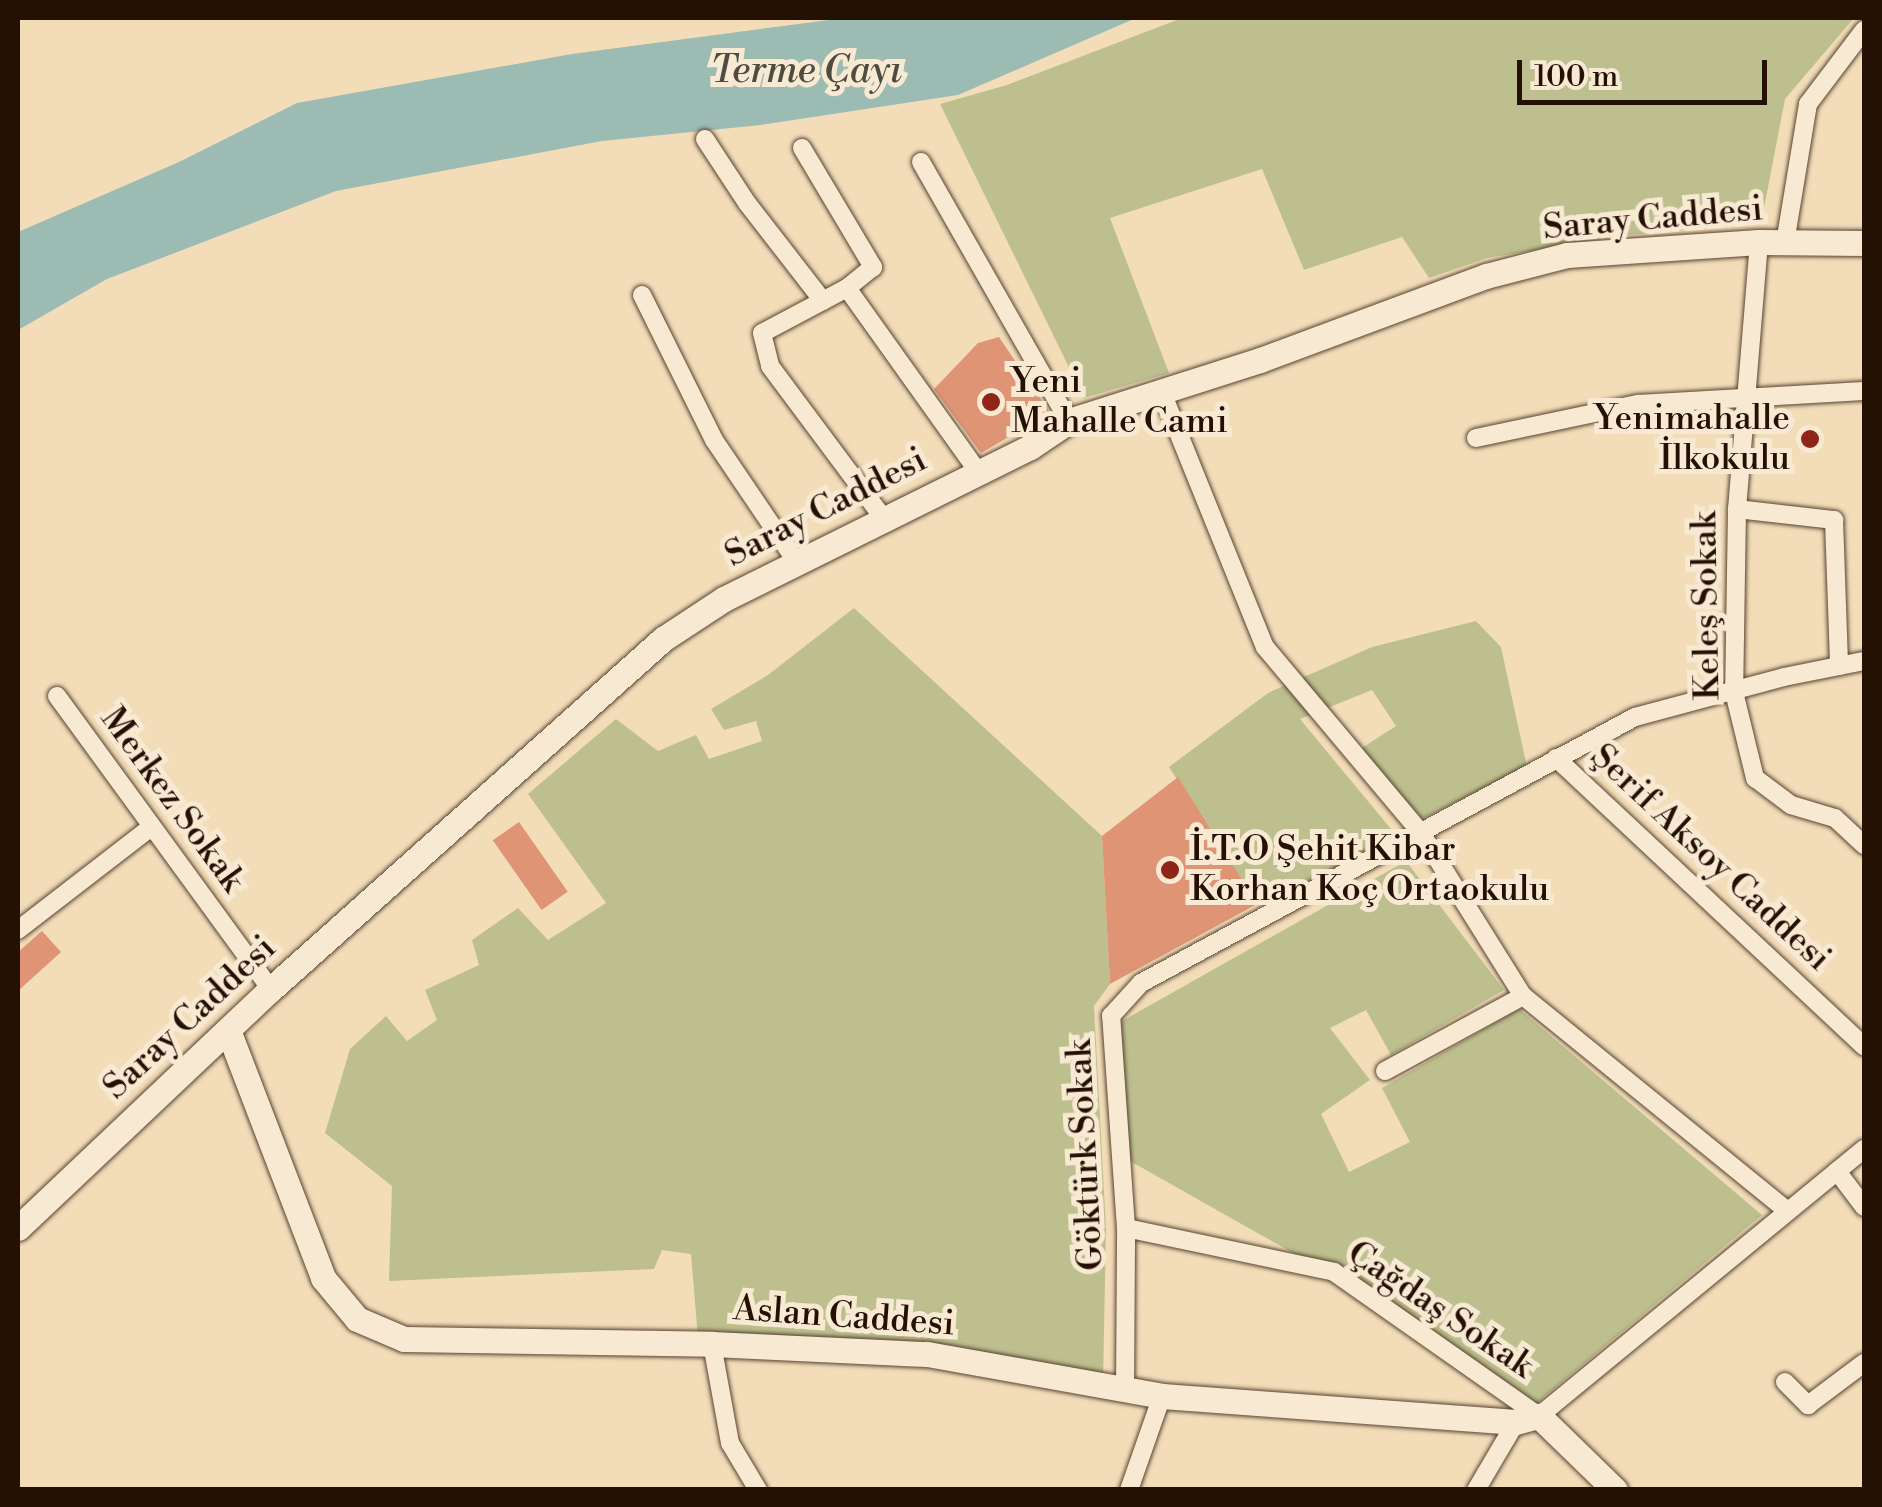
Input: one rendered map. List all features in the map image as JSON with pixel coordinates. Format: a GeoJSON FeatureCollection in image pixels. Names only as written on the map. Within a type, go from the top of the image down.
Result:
{"type":"FeatureCollection","features":[{"type":"Feature","properties":{"kind":"main road","name":"Saray Caddesi"},"geometry":{"type":"LineString","coordinates":[[18,1228],[271,989],[663,639],[724,598],[1030,447],[1070,421],[1260,360],[1486,276],[1567,256],[1772,243],[1864,243]]}},
{"type":"Feature","properties":{"kind":"main road","name":"Aslan Caddesi"},"geometry":{"type":"LineString","coordinates":[[228,1030],[323,1278],[357,1320],[404,1339],[712,1344],[927,1354],[1162,1396],[1528,1419]]}},
{"type":"Feature","properties":{"kind":"main road"},"geometry":{"type":"LineString","coordinates":[[1528,1419],[1614,1490]]}},
{"type":"Feature","properties":{"kind":"street","name":"Keleş Sokak"},"geometry":{"type":"LineString","coordinates":[[1864,31],[1808,104],[1772,243],[1745,396],[1737,509],[1734,692],[1755,778],[1791,805],[1835,818],[1864,845]]}},
{"type":"Feature","properties":{"kind":"street"},"geometry":{"type":"LineString","coordinates":[[705,138],[747,203],[823,301]]}},
{"type":"Feature","properties":{"kind":"street"},"geometry":{"type":"LineString","coordinates":[[802,148],[873,267],[848,288],[762,332],[770,366],[884,518]]}},
{"type":"Feature","properties":{"kind":"street"},"geometry":{"type":"LineString","coordinates":[[920,162],[1070,421]]}},
{"type":"Feature","properties":{"kind":"street"},"geometry":{"type":"LineString","coordinates":[[848,288],[977,470]]}},
{"type":"Feature","properties":{"kind":"street"},"geometry":{"type":"LineString","coordinates":[[642,295],[714,440],[798,564]]}},
{"type":"Feature","properties":{"kind":"street"},"geometry":{"type":"LineString","coordinates":[[1160,390],[1265,647],[1421,832],[1523,996],[1786,1210]]}},
{"type":"Feature","properties":{"kind":"street"},"geometry":{"type":"LineString","coordinates":[[1476,438],[1638,404],[1864,392]]}},
{"type":"Feature","properties":{"kind":"street"},"geometry":{"type":"LineString","coordinates":[[1737,509],[1834,520],[1838,666]]}},
{"type":"Feature","properties":{"kind":"street","name":"Göktürk Sokak"},"geometry":{"type":"LineString","coordinates":[[1125,1388],[1126,1228],[1111,1016],[1140,983],[1634,718],[1864,661]]}},
{"type":"Feature","properties":{"kind":"street","name":"Merkez Sokak"},"geometry":{"type":"LineString","coordinates":[[57,696],[271,989]]}},
{"type":"Feature","properties":{"kind":"street","name":"Şerif Aksoy Caddesi"},"geometry":{"type":"LineString","coordinates":[[1556,758],[1864,1046]]}},
{"type":"Feature","properties":{"kind":"street"},"geometry":{"type":"LineString","coordinates":[[18,930],[150,828]]}},
{"type":"Feature","properties":{"kind":"street"},"geometry":{"type":"LineString","coordinates":[[1385,1071],[1523,996]]}},
{"type":"Feature","properties":{"kind":"street"},"geometry":{"type":"LineString","coordinates":[[1476,1490],[1528,1419],[1864,1150]]}},
{"type":"Feature","properties":{"kind":"street"},"geometry":{"type":"LineString","coordinates":[[1837,1170],[1864,1207]]}},
{"type":"Feature","properties":{"kind":"street","name":"Çağdaş Sokak"},"geometry":{"type":"LineString","coordinates":[[1126,1228],[1334,1272],[1528,1419]]}},
{"type":"Feature","properties":{"kind":"street"},"geometry":{"type":"LineString","coordinates":[[712,1344],[730,1444],[758,1490]]}},
{"type":"Feature","properties":{"kind":"street"},"geometry":{"type":"LineString","coordinates":[[1785,1382],[1808,1405],[1864,1363]]}},
{"type":"Feature","properties":{"kind":"street"},"geometry":{"type":"LineString","coordinates":[[1130,1490],[1162,1396]]}},
{"type":"Feature","properties":{"kind":"green space"},"geometry":{"type":"Polygon","coordinates":[[[1182,18],[1854,18],[1785,99],[1761,224],[1627,235],[1487,258],[1429,278],[1402,237],[1304,270],[1262,169],[1110,218],[1169,373],[1084,398],[940,104],[1007,85],[1182,18]]]}},
{"type":"Feature","properties":{"kind":"green space"},"geometry":{"type":"Polygon","coordinates":[[[854,608],[1102,836],[1110,984],[1094,1006],[1106,1229],[1103,1384],[698,1338],[691,1254],[662,1250],[654,1269],[389,1281],[392,1186],[325,1133],[350,1049],[386,1016],[407,1041],[437,1020],[425,990],[479,965],[472,940],[518,908],[548,940],[606,903],[528,794],[616,719],[658,751],[696,735],[709,759],[762,741],[756,721],[724,730],[711,709],[768,675],[854,608]]]}},
{"type":"Feature","properties":{"kind":"green space"},"geometry":{"type":"Polygon","coordinates":[[[1476,621],[1501,647],[1527,767],[1413,823],[1354,753],[1396,726],[1372,690],[1300,719],[1396,835],[1299,889],[1257,904],[1169,767],[1268,693],[1372,647],[1476,621]]]}},
{"type":"Feature","properties":{"kind":"green space"},"geometry":{"type":"Polygon","coordinates":[[[1406,861],[1504,990],[1391,1055],[1366,1010],[1330,1028],[1370,1080],[1321,1114],[1349,1172],[1410,1142],[1382,1088],[1519,1009],[1762,1215],[1527,1411],[1332,1275],[1130,1161],[1115,1025],[1406,861]]]}},
{"type":"Feature","properties":{"kind":"water","name":"Terme Çayı"},"geometry":{"type":"Polygon","coordinates":[[[844,18],[1136,18],[958,95],[761,125],[602,141],[336,191],[107,279],[18,330],[18,232],[179,162],[297,103],[572,54],[844,18]]]}},
{"type":"Feature","properties":{"kind":"building","name":"Yeni Mahalle Cami"},"geometry":{"type":"Polygon","coordinates":[[[999,337],[1050,413],[981,453],[934,389],[978,343],[999,337]]]}},
{"type":"Feature","properties":{"kind":"building","name":"İ.T.O Şehit Kibar Korhan Koç Ortaokulu"},"geometry":{"type":"Polygon","coordinates":[[[1178,777],[1257,904],[1110,984],[1102,836],[1178,777]]]}},
{"type":"Feature","properties":{"kind":"building"},"geometry":{"type":"Polygon","coordinates":[[[519,822],[568,892],[542,910],[493,840],[519,822]]]}},
{"type":"Feature","properties":{"kind":"building"},"geometry":{"type":"Polygon","coordinates":[[[42,931],[61,952],[18,991],[18,952],[42,931]]]}},
{"type":"Feature","properties":{"kind":"place","name":"Yeni Mahalle Cami"},"geometry":{"type":"Point","coordinates":[991,402]}},
{"type":"Feature","properties":{"kind":"place","name":"Yenimahalle İlkokulu"},"geometry":{"type":"Point","coordinates":[1810,439]}},
{"type":"Feature","properties":{"kind":"place","name":"İ.T.O Şehit Kibar Korhan Koç Ortaokulu"},"geometry":{"type":"Point","coordinates":[1170,870]}}]}
